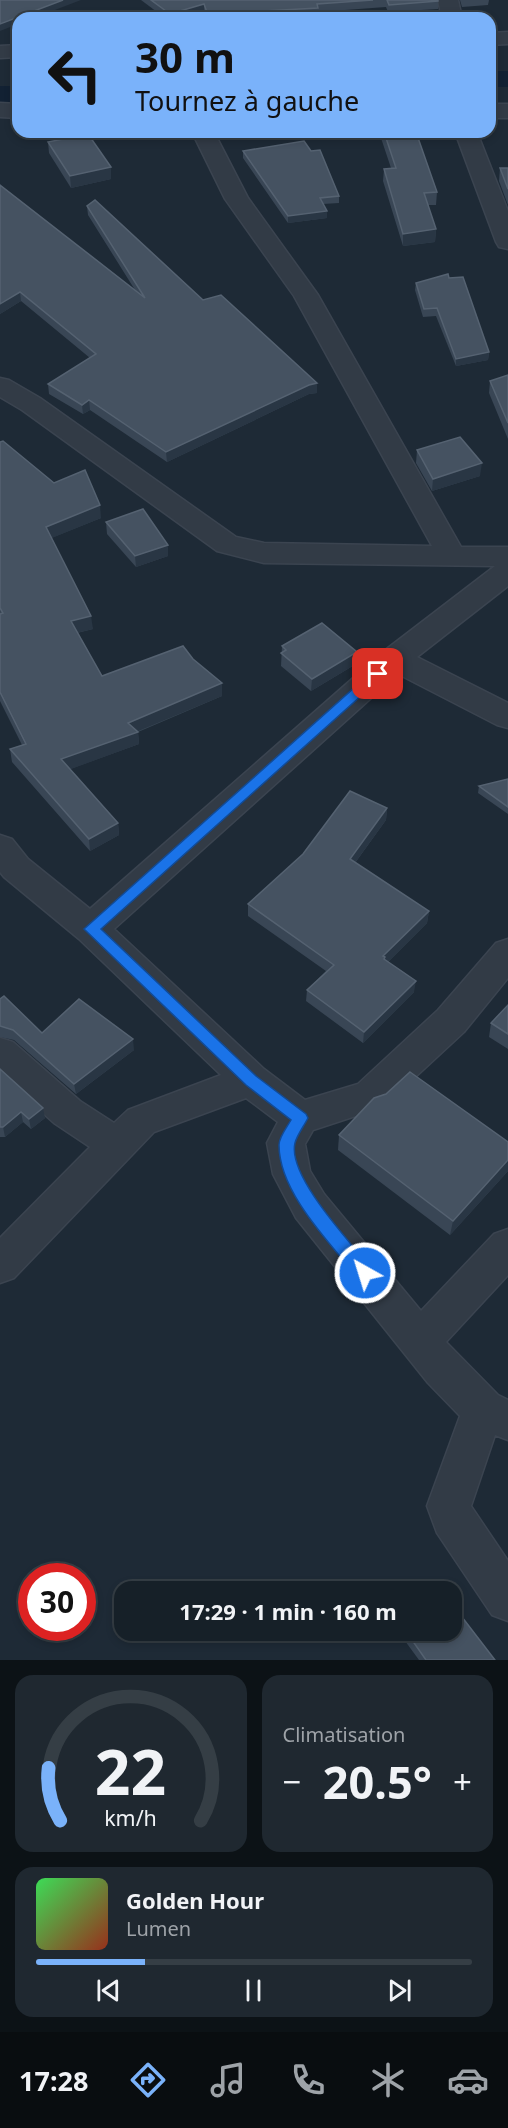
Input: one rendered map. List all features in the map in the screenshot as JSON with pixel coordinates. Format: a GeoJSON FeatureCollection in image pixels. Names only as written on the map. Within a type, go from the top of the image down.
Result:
{"type":"FeatureCollection","features":[{"type":"Feature","properties":{"kind":"street"},"geometry":{"type":"LineString","coordinates":[[206,138],[237,199],[306,295],[451,555]]}},
{"type":"Feature","properties":{"kind":"street"},"geometry":{"type":"LineString","coordinates":[[468,138],[508,242]]}},
{"type":"Feature","properties":{"kind":"street"},"geometry":{"type":"LineString","coordinates":[[0,386],[31,404],[227,544],[264,554],[508,557]]}},
{"type":"Feature","properties":{"kind":"street"},"geometry":{"type":"LineString","coordinates":[[92,929],[395,659],[508,571]]}},
{"type":"Feature","properties":{"kind":"street"},"geometry":{"type":"LineString","coordinates":[[395,659],[508,717]]}},
{"type":"Feature","properties":{"kind":"street"},"geometry":{"type":"LineString","coordinates":[[0,848],[16,868],[92,929],[251,1080],[300,1118]]}},
{"type":"Feature","properties":{"kind":"street"},"geometry":{"type":"LineString","coordinates":[[508,953],[451,1021],[370,1096],[300,1118],[286,1143],[292,1174],[310,1206],[420,1341],[495,1415],[449,1506],[453,1518],[508,1599]]}},
{"type":"Feature","properties":{"kind":"street"},"geometry":{"type":"LineString","coordinates":[[0,1053],[67,1112],[117,1145]]}},
{"type":"Feature","properties":{"kind":"street"},"geometry":{"type":"LineString","coordinates":[[0,1265],[141,1121],[251,1080]]}},
{"type":"Feature","properties":{"kind":"street"},"geometry":{"type":"LineString","coordinates":[[420,1341],[508,1247]]}},
{"type":"Feature","properties":{"kind":"building"},"geometry":{"type":"Polygon","coordinates":[[[0,0],[63,0],[32,12],[12,12],[12,19],[0,24],[0,0]]]}},
{"type":"Feature","properties":{"kind":"building"},"geometry":{"type":"Polygon","coordinates":[[[151,0],[373,0],[317,4],[318,8],[264,12],[207,12],[204,4],[177,12],[167,12],[151,0]]]}},
{"type":"Feature","properties":{"kind":"building"},"geometry":{"type":"Polygon","coordinates":[[[387,0],[438,0],[438,1],[389,5],[387,0]]]}},
{"type":"Feature","properties":{"kind":"building"},"geometry":{"type":"Polygon","coordinates":[[[68,138],[91,138],[111,167],[70,176],[48,142],[68,138]]]}},
{"type":"Feature","properties":{"kind":"building"},"geometry":{"type":"Polygon","coordinates":[[[386,138],[418,138],[437,192],[424,193],[436,229],[403,234],[384,169],[396,168],[386,138]]]}},
{"type":"Feature","properties":{"kind":"building"},"geometry":{"type":"Polygon","coordinates":[[[304,141],[311,151],[320,150],[339,196],[320,198],[327,211],[288,216],[243,151],[304,141]]]}},
{"type":"Feature","properties":{"kind":"building"},"geometry":{"type":"Polygon","coordinates":[[[500,168],[508,168],[508,189],[500,168]]]}},
{"type":"Feature","properties":{"kind":"building"},"geometry":{"type":"Polygon","coordinates":[[[0,185],[145,298],[87,206],[95,200],[203,300],[221,295],[317,383],[166,452],[89,400],[82,405],[48,384],[96,354],[20,292],[0,304],[0,185]]]}},
{"type":"Feature","properties":{"kind":"building"},"geometry":{"type":"Polygon","coordinates":[[[448,274],[449,278],[463,277],[489,352],[456,359],[437,308],[424,309],[416,283],[448,274]]]}},
{"type":"Feature","properties":{"kind":"building"},"geometry":{"type":"Polygon","coordinates":[[[508,375],[508,423],[490,381],[508,375]]]}},
{"type":"Feature","properties":{"kind":"building"},"geometry":{"type":"Polygon","coordinates":[[[460,437],[482,463],[433,479],[417,450],[460,437]]]}},
{"type":"Feature","properties":{"kind":"building"},"geometry":{"type":"Polygon","coordinates":[[[3,441],[54,483],[85,470],[100,505],[46,527],[91,616],[71,621],[102,676],[183,646],[193,659],[222,683],[128,723],[138,732],[61,759],[118,823],[89,839],[10,749],[26,744],[0,692],[0,614],[3,613],[0,608],[0,442],[3,441]]]}},
{"type":"Feature","properties":{"kind":"building"},"geometry":{"type":"Polygon","coordinates":[[[143,509],[168,545],[135,556],[106,522],[143,509]]]}},
{"type":"Feature","properties":{"kind":"building"},"geometry":{"type":"Polygon","coordinates":[[[322,623],[357,652],[312,679],[281,653],[286,650],[282,646],[322,623]]]}},
{"type":"Feature","properties":{"kind":"building"},"geometry":{"type":"Polygon","coordinates":[[[508,779],[508,807],[479,786],[508,779]]]}},
{"type":"Feature","properties":{"kind":"building"},"geometry":{"type":"Polygon","coordinates":[[[350,791],[387,808],[350,859],[429,911],[383,956],[416,981],[364,1032],[307,990],[334,965],[248,904],[303,854],[350,791]]]}},
{"type":"Feature","properties":{"kind":"building"},"geometry":{"type":"Polygon","coordinates":[[[4,996],[42,1033],[79,999],[133,1039],[74,1084],[13,1030],[0,1026],[0,999],[4,996]]]}},
{"type":"Feature","properties":{"kind":"building"},"geometry":{"type":"Polygon","coordinates":[[[508,1005],[508,1034],[491,1023],[508,1005]]]}},
{"type":"Feature","properties":{"kind":"building"},"geometry":{"type":"Polygon","coordinates":[[[0,1069],[43,1108],[29,1119],[21,1112],[3,1127],[0,1127],[0,1069]]]}},
{"type":"Feature","properties":{"kind":"building"},"geometry":{"type":"Polygon","coordinates":[[[410,1072],[508,1142],[508,1160],[453,1221],[339,1135],[374,1098],[386,1094],[410,1072]]]}},
{"type":"Feature","properties":{"kind":"building"},"geometry":{"type":"Polygon","coordinates":[[[462,1617],[495,1660],[426,1660],[413,1641],[462,1641],[462,1617]]]}},
{"type":"Feature","properties":{"kind":"waterway"},"geometry":{"type":"LineString","coordinates":[[496,79],[508,79]]}},
{"type":"Feature","properties":{"kind":"waterway"},"geometry":{"type":"LineString","coordinates":[[0,94],[12,94]]}},
{"type":"Feature","properties":{"kind":"route"},"geometry":{"type":"LineString","coordinates":[[365,1273],[310,1206],[292,1174],[286,1143],[300,1118],[251,1080],[92,929],[378,674]]}}]}
